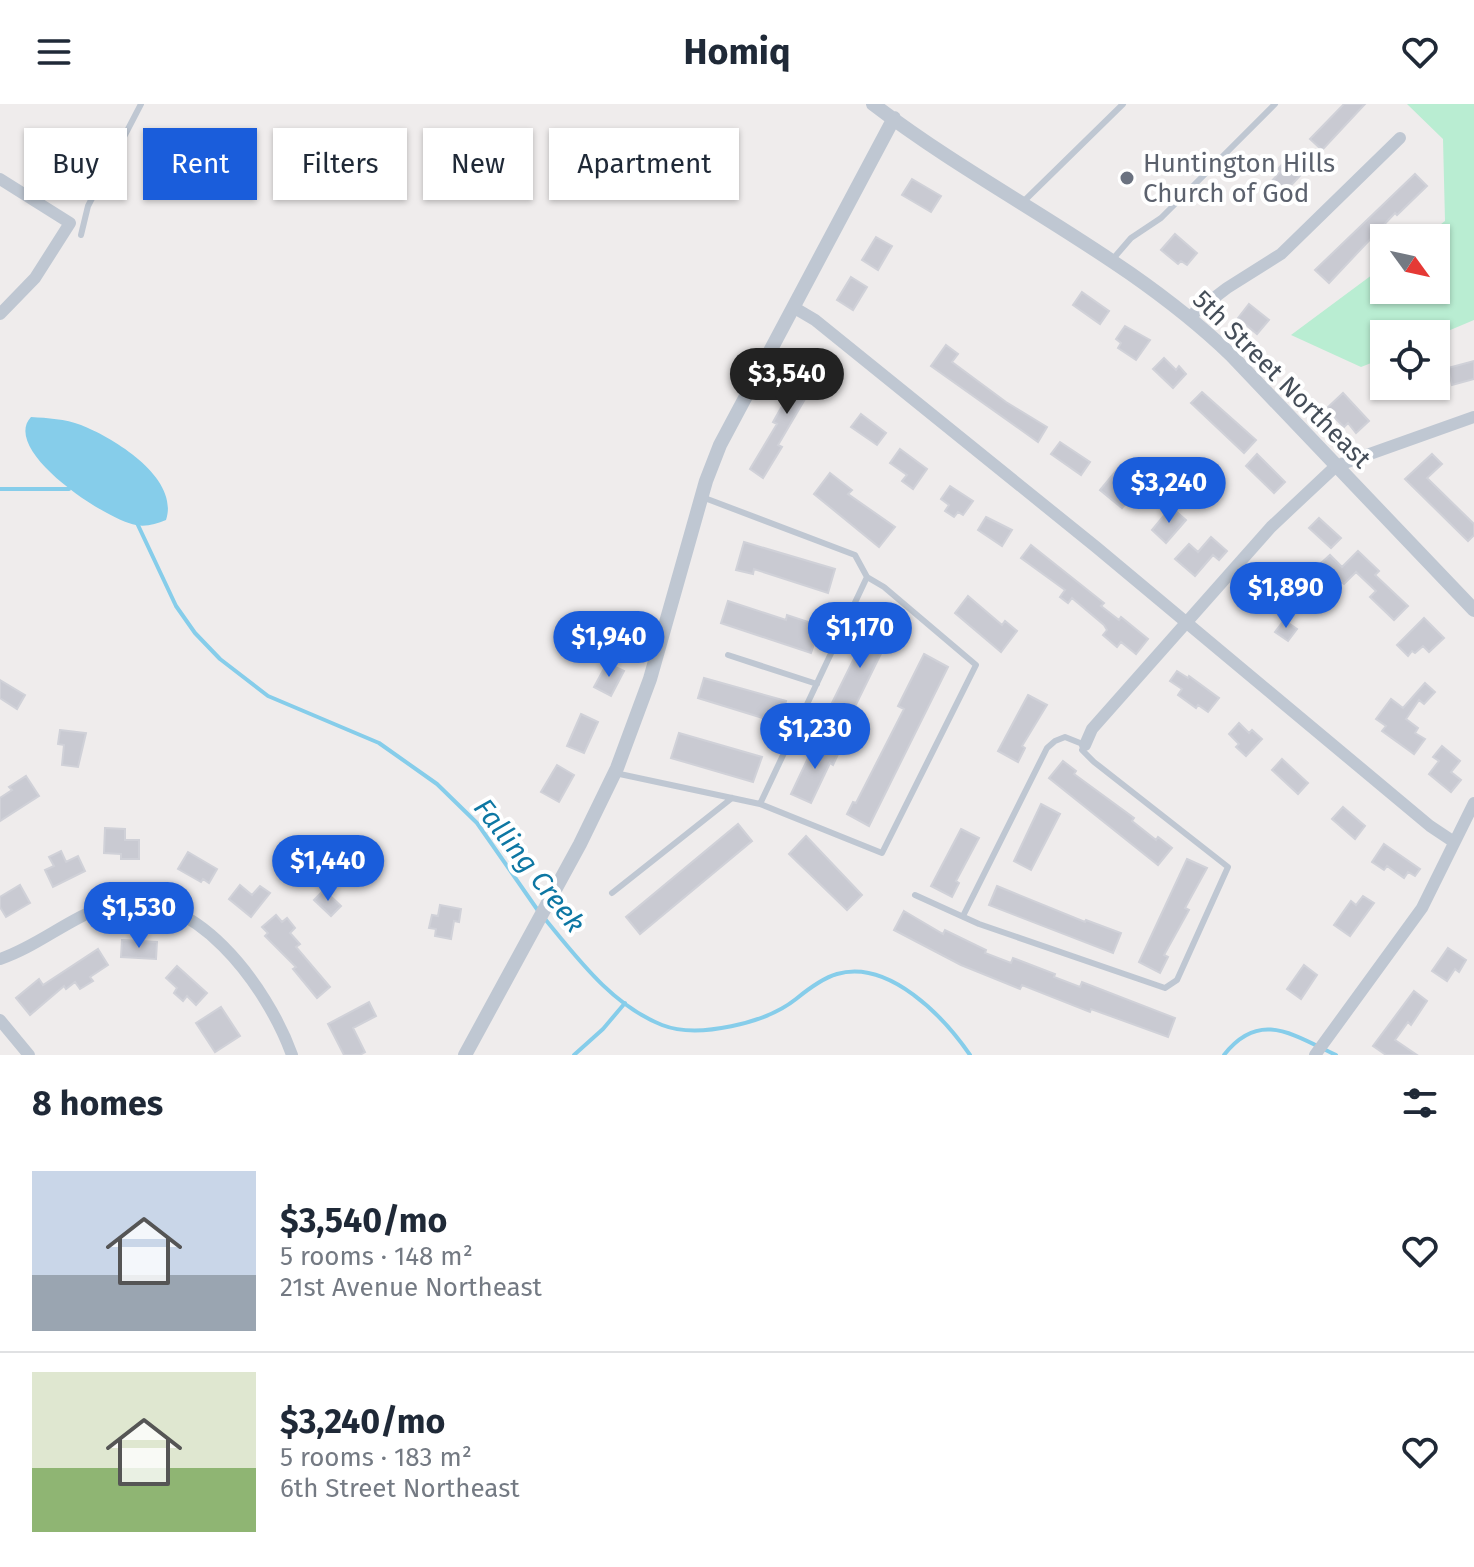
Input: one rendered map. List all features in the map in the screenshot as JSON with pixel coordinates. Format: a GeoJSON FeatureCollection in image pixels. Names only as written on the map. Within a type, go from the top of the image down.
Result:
{"type":"FeatureCollection","features":[{"type":"Feature","properties":{"kind":"street","name":"5th Street Northeast"},"geometry":{"type":"LineString","coordinates":[[873,104],[1112,260],[1189,317],[1231,355],[1474,610]]}},
{"type":"Feature","properties":{"kind":"street"},"geometry":{"type":"LineString","coordinates":[[466,1054],[615,773],[650,679],[720,445],[894,118]]}},
{"type":"Feature","properties":{"kind":"street"},"geometry":{"type":"LineString","coordinates":[[1189,317],[1227,288],[1281,254],[1400,138]]}},
{"type":"Feature","properties":{"kind":"street"},"geometry":{"type":"LineString","coordinates":[[0,179],[70,223],[35,278],[0,314]]}},
{"type":"Feature","properties":{"kind":"street"},"geometry":{"type":"LineString","coordinates":[[793,307],[815,320],[1430,826],[1454,842]]}},
{"type":"Feature","properties":{"kind":"street"},"geometry":{"type":"LineString","coordinates":[[1085,745],[1092,729],[1271,527],[1336,466],[1474,417]]}},
{"type":"Feature","properties":{"kind":"street"},"geometry":{"type":"LineString","coordinates":[[1315,1055],[1422,908],[1474,803]]}},
{"type":"Feature","properties":{"kind":"street"},"geometry":{"type":"LineString","coordinates":[[0,959],[110,905],[143,902],[162,906],[196,923],[240,966],[278,1023],[292,1055]]}},
{"type":"Feature","properties":{"kind":"street"},"geometry":{"type":"LineString","coordinates":[[0,1020],[29,1055]]}},
{"type":"Feature","properties":{"kind":"lane"},"geometry":{"type":"LineString","coordinates":[[81,235],[88,206],[141,104]]}},
{"type":"Feature","properties":{"kind":"lane"},"geometry":{"type":"LineString","coordinates":[[1022,203],[1123,104]]}},
{"type":"Feature","properties":{"kind":"lane"},"geometry":{"type":"LineString","coordinates":[[1112,260],[1131,238],[1161,218],[1275,104]]}},
{"type":"Feature","properties":{"kind":"lane"},"geometry":{"type":"LineString","coordinates":[[615,773],[760,804],[882,853],[976,665],[884,587],[867,577],[855,555],[702,497]]}},
{"type":"Feature","properties":{"kind":"lane"},"geometry":{"type":"LineString","coordinates":[[760,804],[867,577]]}},
{"type":"Feature","properties":{"kind":"lane"},"geometry":{"type":"LineString","coordinates":[[728,655],[817,684]]}},
{"type":"Feature","properties":{"kind":"lane"},"geometry":{"type":"LineString","coordinates":[[915,895],[963,916],[1158,988],[1169,987],[1177,980],[1228,867],[1094,762],[1082,750],[1085,745],[1065,737],[1047,748],[963,916]]}},
{"type":"Feature","properties":{"kind":"lane"},"geometry":{"type":"LineString","coordinates":[[612,893],[732,798]]}},
{"type":"Feature","properties":{"kind":"green space"},"geometry":{"type":"Polygon","coordinates":[[[1407,104],[1474,104],[1474,320],[1450,330],[1450,320],[1370,320],[1370,363],[1361,367],[1291,335],[1370,276],[1370,304],[1450,304],[1450,224],[1441,224],[1445,221],[1443,139],[1407,104]]]}},
{"type":"Feature","properties":{"kind":"water"},"geometry":{"type":"Polygon","coordinates":[[[31,417],[81,425],[126,450],[154,475],[163,489],[168,504],[166,520],[144,526],[122,520],[103,511],[61,482],[30,447],[25,431],[31,417]]]}},
{"type":"Feature","properties":{"kind":"building"},"geometry":{"type":"Polygon","coordinates":[[[1344,104],[1365,104],[1322,150],[1310,139],[1344,104]]]}},
{"type":"Feature","properties":{"kind":"building"},"geometry":{"type":"Polygon","coordinates":[[[1297,155],[1309,166],[1283,194],[1271,182],[1285,161],[1288,165],[1297,155]]]}},
{"type":"Feature","properties":{"kind":"building"},"geometry":{"type":"Polygon","coordinates":[[[1415,174],[1427,186],[1385,224],[1370,224],[1370,240],[1329,283],[1315,270],[1415,174]]]}},
{"type":"Feature","properties":{"kind":"building"},"geometry":{"type":"Polygon","coordinates":[[[912,179],[941,196],[931,212],[902,195],[912,179]]]}},
{"type":"Feature","properties":{"kind":"building"},"geometry":{"type":"Polygon","coordinates":[[[1175,234],[1197,253],[1187,265],[1181,261],[1178,264],[1161,250],[1175,234]]]}},
{"type":"Feature","properties":{"kind":"building"},"geometry":{"type":"Polygon","coordinates":[[[876,237],[892,246],[878,270],[862,260],[876,237]]]}},
{"type":"Feature","properties":{"kind":"building"},"geometry":{"type":"Polygon","coordinates":[[[851,277],[867,287],[853,310],[837,300],[851,277]]]}},
{"type":"Feature","properties":{"kind":"building"},"geometry":{"type":"Polygon","coordinates":[[[1082,292],[1109,311],[1100,324],[1073,305],[1082,292]]]}},
{"type":"Feature","properties":{"kind":"building"},"geometry":{"type":"Polygon","coordinates":[[[1249,304],[1269,320],[1257,334],[1238,318],[1249,304]]]}},
{"type":"Feature","properties":{"kind":"building"},"geometry":{"type":"Polygon","coordinates":[[[1125,326],[1150,340],[1136,360],[1118,348],[1121,343],[1116,339],[1125,326]]]}},
{"type":"Feature","properties":{"kind":"building"},"geometry":{"type":"Polygon","coordinates":[[[946,345],[958,354],[952,362],[1006,402],[1047,427],[1038,442],[931,366],[946,345]]]}},
{"type":"Feature","properties":{"kind":"building"},"geometry":{"type":"Polygon","coordinates":[[[812,353],[825,361],[802,398],[805,399],[778,445],[782,447],[763,478],[750,469],[777,424],[773,422],[812,353]]]}},
{"type":"Feature","properties":{"kind":"building"},"geometry":{"type":"Polygon","coordinates":[[[1164,358],[1176,370],[1179,366],[1186,374],[1173,388],[1153,369],[1164,358]]]}},
{"type":"Feature","properties":{"kind":"building"},"geometry":{"type":"Polygon","coordinates":[[[1474,361],[1474,379],[1452,385],[1450,367],[1474,361]]]}},
{"type":"Feature","properties":{"kind":"building"},"geometry":{"type":"Polygon","coordinates":[[[1202,392],[1256,440],[1244,453],[1191,403],[1202,392]]]}},
{"type":"Feature","properties":{"kind":"building"},"geometry":{"type":"Polygon","coordinates":[[[1343,393],[1369,421],[1356,433],[1348,423],[1344,427],[1326,409],[1343,393]]]}},
{"type":"Feature","properties":{"kind":"building"},"geometry":{"type":"Polygon","coordinates":[[[861,414],[886,433],[877,445],[851,427],[861,414]]]}},
{"type":"Feature","properties":{"kind":"building"},"geometry":{"type":"Polygon","coordinates":[[[1060,442],[1090,462],[1081,475],[1051,454],[1060,442]]]}},
{"type":"Feature","properties":{"kind":"building"},"geometry":{"type":"Polygon","coordinates":[[[900,449],[927,469],[913,489],[902,481],[907,475],[890,463],[900,449]]]}},
{"type":"Feature","properties":{"kind":"building"},"geometry":{"type":"Polygon","coordinates":[[[1257,454],[1285,482],[1274,493],[1246,466],[1257,454]]]}},
{"type":"Feature","properties":{"kind":"building"},"geometry":{"type":"Polygon","coordinates":[[[1432,454],[1442,464],[1427,478],[1474,524],[1474,535],[1468,541],[1405,479],[1432,454]]]}},
{"type":"Feature","properties":{"kind":"building"},"geometry":{"type":"Polygon","coordinates":[[[1120,466],[1142,485],[1122,508],[1100,490],[1120,466]]]}},
{"type":"Feature","properties":{"kind":"building"},"geometry":{"type":"Polygon","coordinates":[[[830,473],[852,490],[848,494],[895,527],[879,547],[814,494],[830,473]]]}},
{"type":"Feature","properties":{"kind":"building"},"geometry":{"type":"Polygon","coordinates":[[[950,486],[973,501],[963,515],[958,512],[954,517],[945,511],[949,505],[941,499],[950,486]]]}},
{"type":"Feature","properties":{"kind":"building"},"geometry":{"type":"Polygon","coordinates":[[[1171,507],[1186,520],[1166,543],[1152,530],[1171,507]]]}},
{"type":"Feature","properties":{"kind":"building"},"geometry":{"type":"Polygon","coordinates":[[[986,517],[1012,530],[1002,546],[978,530],[986,517]]]}},
{"type":"Feature","properties":{"kind":"building"},"geometry":{"type":"Polygon","coordinates":[[[1319,518],[1341,538],[1331,548],[1309,528],[1319,518]]]}},
{"type":"Feature","properties":{"kind":"building"},"geometry":{"type":"Polygon","coordinates":[[[1211,537],[1227,551],[1219,560],[1213,555],[1195,576],[1175,559],[1189,544],[1198,552],[1211,537]]]}},
{"type":"Feature","properties":{"kind":"building"},"geometry":{"type":"Polygon","coordinates":[[[744,542],[835,569],[828,593],[754,569],[753,574],[736,570],[744,542]]]}},
{"type":"Feature","properties":{"kind":"building"},"geometry":{"type":"Polygon","coordinates":[[[1031,545],[1104,603],[1101,606],[1119,620],[1121,617],[1148,639],[1136,654],[1121,642],[1117,647],[1103,635],[1107,630],[1104,625],[1072,598],[1068,603],[1060,597],[1065,590],[1021,558],[1031,545]]]}},
{"type":"Feature","properties":{"kind":"building"},"geometry":{"type":"Polygon","coordinates":[[[1358,551],[1379,571],[1375,575],[1408,606],[1394,620],[1370,597],[1376,591],[1356,572],[1344,584],[1320,564],[1330,555],[1342,567],[1358,551]]]}},
{"type":"Feature","properties":{"kind":"building"},"geometry":{"type":"Polygon","coordinates":[[[968,596],[1002,625],[1005,621],[1017,631],[1001,652],[955,613],[968,596]]]}},
{"type":"Feature","properties":{"kind":"building"},"geometry":{"type":"Polygon","coordinates":[[[728,601],[786,620],[787,615],[820,626],[811,653],[721,623],[728,601]]]}},
{"type":"Feature","properties":{"kind":"building"},"geometry":{"type":"Polygon","coordinates":[[[877,612],[897,621],[844,729],[824,719],[877,612]]]}},
{"type":"Feature","properties":{"kind":"building"},"geometry":{"type":"Polygon","coordinates":[[[1424,618],[1444,638],[1429,652],[1423,646],[1408,656],[1397,645],[1424,618]]]}},
{"type":"Feature","properties":{"kind":"building"},"geometry":{"type":"Polygon","coordinates":[[[1284,620],[1297,629],[1288,641],[1275,632],[1284,620]]]}},
{"type":"Feature","properties":{"kind":"building"},"geometry":{"type":"Polygon","coordinates":[[[924,654],[948,667],[869,826],[847,814],[853,802],[856,803],[904,709],[898,706],[924,654]]]}},
{"type":"Feature","properties":{"kind":"building"},"geometry":{"type":"Polygon","coordinates":[[[607,663],[624,671],[611,696],[594,687],[607,663]]]}},
{"type":"Feature","properties":{"kind":"building"},"geometry":{"type":"Polygon","coordinates":[[[1177,671],[1219,698],[1208,712],[1198,705],[1196,708],[1178,695],[1182,689],[1170,681],[1177,671]]]}},
{"type":"Feature","properties":{"kind":"building"},"geometry":{"type":"Polygon","coordinates":[[[704,678],[786,701],[779,723],[698,698],[704,678]]]}},
{"type":"Feature","properties":{"kind":"building"},"geometry":{"type":"Polygon","coordinates":[[[0,680],[25,695],[17,709],[0,698],[0,680]]]}},
{"type":"Feature","properties":{"kind":"building"},"geometry":{"type":"Polygon","coordinates":[[[1425,683],[1435,692],[1424,704],[1419,700],[1406,719],[1418,728],[1415,733],[1425,739],[1414,754],[1382,731],[1386,726],[1376,719],[1391,699],[1403,708],[1425,683]]]}},
{"type":"Feature","properties":{"kind":"building"},"geometry":{"type":"Polygon","coordinates":[[[1028,695],[1047,705],[1022,746],[1025,748],[1018,762],[998,751],[1028,695]]]}},
{"type":"Feature","properties":{"kind":"building"},"geometry":{"type":"Polygon","coordinates":[[[581,714],[598,722],[584,753],[567,746],[581,714]]]}},
{"type":"Feature","properties":{"kind":"building"},"geometry":{"type":"Polygon","coordinates":[[[1239,723],[1249,733],[1252,730],[1262,739],[1246,756],[1236,747],[1239,744],[1229,734],[1239,723]]]}},
{"type":"Feature","properties":{"kind":"building"},"geometry":{"type":"Polygon","coordinates":[[[60,730],[86,733],[78,767],[62,765],[64,745],[58,744],[60,730]]]}},
{"type":"Feature","properties":{"kind":"building"},"geometry":{"type":"Polygon","coordinates":[[[679,733],[762,757],[753,782],[671,758],[679,733]]]}},
{"type":"Feature","properties":{"kind":"building"},"geometry":{"type":"Polygon","coordinates":[[[817,739],[840,750],[833,765],[830,763],[811,803],[791,794],[817,739]]]}},
{"type":"Feature","properties":{"kind":"building"},"geometry":{"type":"Polygon","coordinates":[[[1442,746],[1460,761],[1451,772],[1461,780],[1451,792],[1429,774],[1439,761],[1433,757],[1442,746]]]}},
{"type":"Feature","properties":{"kind":"building"},"geometry":{"type":"Polygon","coordinates":[[[1282,759],[1308,783],[1298,794],[1272,770],[1282,759]]]}},
{"type":"Feature","properties":{"kind":"building"},"geometry":{"type":"Polygon","coordinates":[[[1063,761],[1076,771],[1074,774],[1134,818],[1132,821],[1172,848],[1158,865],[1049,778],[1063,761]]]}},
{"type":"Feature","properties":{"kind":"building"},"geometry":{"type":"Polygon","coordinates":[[[557,765],[574,775],[559,802],[541,792],[557,765]]]}},
{"type":"Feature","properties":{"kind":"building"},"geometry":{"type":"Polygon","coordinates":[[[26,776],[39,796],[0,821],[0,798],[12,790],[9,787],[26,776]]]}},
{"type":"Feature","properties":{"kind":"building"},"geometry":{"type":"Polygon","coordinates":[[[1041,804],[1060,814],[1031,870],[1014,861],[1041,804]]]}},
{"type":"Feature","properties":{"kind":"building"},"geometry":{"type":"Polygon","coordinates":[[[1343,807],[1365,826],[1355,839],[1332,819],[1343,807]]]}},
{"type":"Feature","properties":{"kind":"building"},"geometry":{"type":"Polygon","coordinates":[[[738,824],[752,841],[640,934],[626,917],[738,824]]]}},
{"type":"Feature","properties":{"kind":"building"},"geometry":{"type":"Polygon","coordinates":[[[105,828],[125,829],[125,840],[139,840],[139,859],[121,859],[121,854],[104,853],[105,828]]]}},
{"type":"Feature","properties":{"kind":"building"},"geometry":{"type":"Polygon","coordinates":[[[961,829],[979,838],[956,881],[959,883],[952,897],[931,886],[961,829]]]}},
{"type":"Feature","properties":{"kind":"building"},"geometry":{"type":"Polygon","coordinates":[[[806,836],[862,895],[847,910],[789,854],[806,836]]]}},
{"type":"Feature","properties":{"kind":"building"},"geometry":{"type":"Polygon","coordinates":[[[1384,844],[1420,869],[1415,876],[1408,872],[1404,878],[1387,866],[1384,870],[1372,862],[1384,844]]]}},
{"type":"Feature","properties":{"kind":"building"},"geometry":{"type":"Polygon","coordinates":[[[61,851],[66,862],[78,856],[85,871],[53,887],[45,870],[54,866],[49,857],[61,851]]]}},
{"type":"Feature","properties":{"kind":"building"},"geometry":{"type":"Polygon","coordinates":[[[188,852],[217,869],[209,883],[178,869],[188,852]]]}},
{"type":"Feature","properties":{"kind":"building"},"geometry":{"type":"Polygon","coordinates":[[[1187,859],[1207,868],[1185,908],[1189,910],[1164,955],[1168,957],[1160,973],[1139,962],[1187,859]]]}},
{"type":"Feature","properties":{"kind":"building"},"geometry":{"type":"Polygon","coordinates":[[[20,885],[30,903],[6,917],[0,907],[0,897],[20,885]]]}},
{"type":"Feature","properties":{"kind":"building"},"geometry":{"type":"Polygon","coordinates":[[[240,885],[252,895],[260,886],[270,893],[251,917],[229,899],[240,885]]]}},
{"type":"Feature","properties":{"kind":"building"},"geometry":{"type":"Polygon","coordinates":[[[997,886],[1085,922],[1121,933],[1113,953],[989,905],[997,886]]]}},
{"type":"Feature","properties":{"kind":"building"},"geometry":{"type":"Polygon","coordinates":[[[324,890],[341,906],[331,916],[314,900],[324,890]]]}},
{"type":"Feature","properties":{"kind":"building"},"geometry":{"type":"Polygon","coordinates":[[[1363,896],[1374,903],[1350,936],[1334,925],[1351,901],[1356,905],[1363,896]]]}},
{"type":"Feature","properties":{"kind":"building"},"geometry":{"type":"Polygon","coordinates":[[[440,905],[461,909],[459,922],[454,921],[451,939],[435,936],[436,929],[429,928],[432,915],[438,916],[440,905]]]}},
{"type":"Feature","properties":{"kind":"building"},"geometry":{"type":"Polygon","coordinates":[[[904,911],[943,934],[945,930],[986,950],[985,953],[1011,963],[1013,958],[1080,987],[1082,982],[1175,1018],[1168,1037],[1091,1009],[1090,1012],[1022,985],[1020,989],[961,965],[894,930],[904,911]]]}},
{"type":"Feature","properties":{"kind":"building"},"geometry":{"type":"Polygon","coordinates":[[[276,915],[282,922],[287,918],[295,928],[290,933],[300,944],[296,947],[330,987],[317,998],[293,969],[296,967],[265,936],[268,933],[262,927],[276,915]]]}},
{"type":"Feature","properties":{"kind":"building"},"geometry":{"type":"Polygon","coordinates":[[[122,940],[157,942],[156,959],[121,957],[122,940]]]}},
{"type":"Feature","properties":{"kind":"building"},"geometry":{"type":"Polygon","coordinates":[[[1448,948],[1466,960],[1459,972],[1455,969],[1447,981],[1432,971],[1448,948]]]}},
{"type":"Feature","properties":{"kind":"building"},"geometry":{"type":"Polygon","coordinates":[[[98,949],[108,965],[90,977],[93,981],[80,989],[75,982],[66,989],[64,986],[30,1015],[16,998],[39,979],[43,985],[98,949]]]}},
{"type":"Feature","properties":{"kind":"building"},"geometry":{"type":"Polygon","coordinates":[[[1304,965],[1317,975],[1301,999],[1287,989],[1304,965]]]}},
{"type":"Feature","properties":{"kind":"building"},"geometry":{"type":"Polygon","coordinates":[[[177,966],[207,993],[196,1005],[187,996],[183,1001],[174,993],[177,988],[166,978],[177,966]]]}},
{"type":"Feature","properties":{"kind":"building"},"geometry":{"type":"Polygon","coordinates":[[[1414,991],[1427,1001],[1411,1025],[1408,1022],[1395,1040],[1417,1055],[1386,1055],[1373,1046],[1414,991]]]}},
{"type":"Feature","properties":{"kind":"building"},"geometry":{"type":"Polygon","coordinates":[[[369,1002],[376,1016],[353,1028],[365,1052],[344,1055],[328,1024],[369,1002]]]}},
{"type":"Feature","properties":{"kind":"building"},"geometry":{"type":"Polygon","coordinates":[[[221,1007],[240,1036],[215,1052],[196,1023],[221,1007]]]}},
{"type":"Feature","properties":{"kind":"waterway","name":"Falling Creek"},"geometry":{"type":"LineString","coordinates":[[0,489],[69,489]]}},
{"type":"Feature","properties":{"kind":"waterway","name":"Falling Creek"},"geometry":{"type":"LineString","coordinates":[[137,523],[176,606],[195,633],[220,659],[268,696],[379,743],[437,784],[477,823],[539,912]]}},
{"type":"Feature","properties":{"kind":"waterway","name":"Falling Creek"},"geometry":{"type":"LineString","coordinates":[[545,919],[597,980],[627,1006],[662,1025],[694,1030],[750,1021],[783,1008],[826,978],[857,972],[876,975],[913,995],[946,1024],[970,1055]]}},
{"type":"Feature","properties":{"kind":"waterway"},"geometry":{"type":"LineString","coordinates":[[574,1055],[603,1029],[625,1003]]}},
{"type":"Feature","properties":{"kind":"waterway","name":"Falling Creek"},"geometry":{"type":"LineString","coordinates":[[1224,1055],[1237,1041],[1263,1030],[1290,1034],[1336,1055]]}},
{"type":"Feature","properties":{"kind":"place","name":"Huntington Hills Church of God"},"geometry":{"type":"Point","coordinates":[1127,178]}}]}
